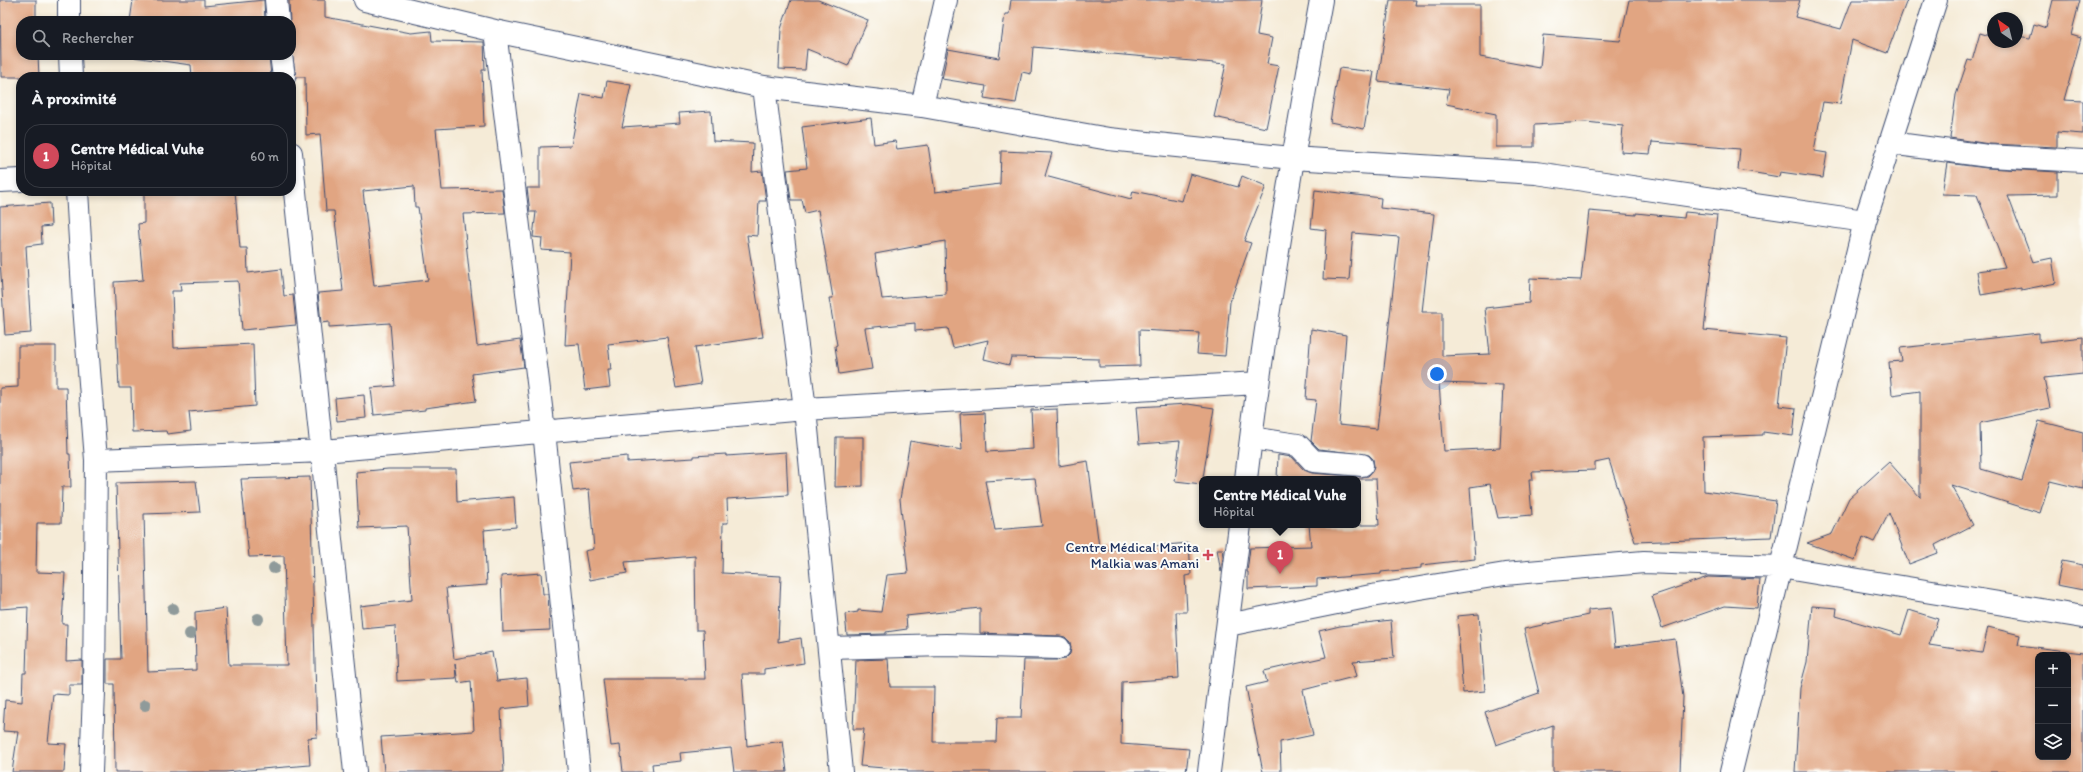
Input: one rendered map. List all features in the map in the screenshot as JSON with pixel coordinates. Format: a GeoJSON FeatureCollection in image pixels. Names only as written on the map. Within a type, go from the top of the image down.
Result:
{"type":"FeatureCollection","features":[{"type":"Feature","properties":{"kind":"street"},"geometry":{"type":"LineString","coordinates":[[69,0],[70,16]]}},
{"type":"Feature","properties":{"kind":"street"},"geometry":{"type":"LineString","coordinates":[[276,0],[278,16]]}},
{"type":"Feature","properties":{"kind":"street"},"geometry":{"type":"LineString","coordinates":[[365,0],[495,31],[764,87],[922,106],[1109,139],[1292,158],[1536,174],[1865,221]]}},
{"type":"Feature","properties":{"kind":"street"},"geometry":{"type":"LineString","coordinates":[[922,106],[946,0]]}},
{"type":"Feature","properties":{"kind":"street"},"geometry":{"type":"LineString","coordinates":[[1246,476],[1258,383],[1292,158],[1321,0]]}},
{"type":"Feature","properties":{"kind":"street"},"geometry":{"type":"LineString","coordinates":[[1731,772],[1865,221],[1936,0]]}},
{"type":"Feature","properties":{"kind":"street"},"geometry":{"type":"LineString","coordinates":[[495,31],[544,431],[579,772]]}},
{"type":"Feature","properties":{"kind":"street"},"geometry":{"type":"LineString","coordinates":[[70,60],[71,72]]}},
{"type":"Feature","properties":{"kind":"street"},"geometry":{"type":"LineString","coordinates":[[282,60],[283,72]]}},
{"type":"Feature","properties":{"kind":"street"},"geometry":{"type":"LineString","coordinates":[[764,87],[805,409],[841,772]]}},
{"type":"Feature","properties":{"kind":"street"},"geometry":{"type":"LineString","coordinates":[[1890,143],[1988,156],[2083,160]]}},
{"type":"Feature","properties":{"kind":"street"},"geometry":{"type":"LineString","coordinates":[[0,181],[16,180]]}},
{"type":"Feature","properties":{"kind":"street"},"geometry":{"type":"LineString","coordinates":[[77,196],[96,460],[94,692],[91,772]]}},
{"type":"Feature","properties":{"kind":"street"},"geometry":{"type":"LineString","coordinates":[[296,196],[355,772]]}},
{"type":"Feature","properties":{"kind":"street"},"geometry":{"type":"LineString","coordinates":[[96,460],[323,451],[805,409],[1258,383]]}},
{"type":"Feature","properties":{"kind":"street"},"geometry":{"type":"LineString","coordinates":[[1251,438],[1298,445],[1313,461],[1362,465]]}},
{"type":"Feature","properties":{"kind":"street"},"geometry":{"type":"LineString","coordinates":[[1210,772],[1240,528]]}},
{"type":"Feature","properties":{"kind":"street"},"geometry":{"type":"LineString","coordinates":[[1228,626],[1371,596],[1505,574],[1644,562],[1780,566],[2083,617]]}},
{"type":"Feature","properties":{"kind":"street"},"geometry":{"type":"LineString","coordinates":[[829,648],[946,645],[1059,648]]}},
{"type":"Feature","properties":{"kind":"building"},"geometry":{"type":"Polygon","coordinates":[[[0,0],[36,0],[36,16],[16,16],[16,60],[38,60],[39,72],[16,72],[16,77],[1,77],[0,0]]]}},
{"type":"Feature","properties":{"kind":"building"},"geometry":{"type":"Polygon","coordinates":[[[133,0],[204,0],[204,6],[264,0],[265,16],[131,16],[133,0]]]}},
{"type":"Feature","properties":{"kind":"building"},"geometry":{"type":"Polygon","coordinates":[[[289,0],[325,0],[325,17],[411,33],[431,31],[432,41],[484,42],[485,70],[482,70],[484,126],[436,129],[442,190],[502,189],[505,213],[463,214],[477,346],[520,340],[524,367],[472,374],[476,401],[425,408],[425,410],[374,415],[371,388],[395,386],[390,323],[329,327],[329,322],[321,323],[318,293],[343,291],[334,211],[326,211],[320,134],[306,135],[305,77],[296,77],[293,60],[296,60],[296,16],[290,16],[289,0]],[[414,186],[363,191],[374,286],[428,280],[418,207],[415,207],[414,186]]]}},
{"type":"Feature","properties":{"kind":"building"},"geometry":{"type":"Polygon","coordinates":[[[791,0],[818,0],[868,20],[848,66],[807,49],[805,70],[779,69],[781,29],[791,0]]]}},
{"type":"Feature","properties":{"kind":"building"},"geometry":{"type":"Polygon","coordinates":[[[1011,0],[1262,0],[1257,35],[1272,38],[1267,64],[1279,66],[1266,128],[1214,117],[1226,64],[1033,47],[1031,74],[1022,72],[1016,103],[984,98],[986,86],[942,79],[948,49],[999,58],[1005,14],[1009,14],[1011,0]]]}},
{"type":"Feature","properties":{"kind":"building"},"geometry":{"type":"Polygon","coordinates":[[[1390,0],[1416,0],[1415,5],[1480,5],[1480,57],[1540,68],[1543,35],[1620,41],[1629,0],[1800,0],[1795,17],[1841,29],[1852,0],[1907,0],[1887,53],[1852,40],[1840,104],[1823,102],[1814,151],[1827,153],[1823,178],[1780,172],[1779,177],[1738,170],[1740,149],[1652,142],[1650,154],[1621,152],[1623,126],[1586,122],[1534,125],[1534,147],[1496,147],[1496,114],[1446,104],[1449,89],[1378,81],[1390,0]]]}},
{"type":"Feature","properties":{"kind":"building"},"geometry":{"type":"Polygon","coordinates":[[[2053,0],[2080,0],[2071,35],[2081,38],[2064,100],[2083,101],[2083,134],[2057,132],[2057,147],[1989,144],[1950,138],[1956,95],[1968,60],[1972,61],[1980,33],[1987,35],[1987,48],[2023,48],[2023,37],[2030,38],[2034,24],[2046,28],[2053,0]]]}},
{"type":"Feature","properties":{"kind":"building"},"geometry":{"type":"Polygon","coordinates":[[[155,60],[269,60],[271,72],[192,72],[191,65],[155,60]]]}},
{"type":"Feature","properties":{"kind":"building"},"geometry":{"type":"Polygon","coordinates":[[[1339,68],[1374,72],[1364,129],[1330,122],[1339,68]]]}},
{"type":"Feature","properties":{"kind":"building"},"geometry":{"type":"Polygon","coordinates":[[[607,81],[631,85],[622,127],[680,123],[679,113],[711,111],[713,141],[753,143],[752,172],[762,171],[766,201],[759,201],[757,236],[747,235],[763,337],[695,347],[701,384],[676,388],[667,337],[608,344],[611,370],[608,370],[610,387],[585,390],[579,344],[565,345],[570,252],[541,250],[542,238],[533,237],[536,212],[530,212],[527,188],[540,188],[540,147],[571,146],[581,94],[604,98],[607,81]]]}},
{"type":"Feature","properties":{"kind":"building"},"geometry":{"type":"Polygon","coordinates":[[[871,118],[874,144],[895,141],[897,149],[928,145],[935,192],[1000,184],[1001,151],[1052,153],[1045,176],[1131,199],[1133,191],[1182,201],[1190,174],[1238,187],[1242,176],[1266,186],[1244,241],[1251,243],[1230,302],[1225,356],[1197,354],[1199,333],[1139,330],[1140,366],[1099,367],[1099,359],[1011,357],[1009,365],[984,359],[988,340],[953,348],[948,328],[915,331],[915,323],[865,328],[872,369],[839,374],[835,346],[837,345],[829,298],[833,298],[818,210],[805,213],[802,200],[791,200],[787,170],[807,168],[802,127],[871,118]],[[945,241],[875,254],[882,299],[946,294],[945,241]]]}},
{"type":"Feature","properties":{"kind":"building"},"geometry":{"type":"Polygon","coordinates":[[[1947,163],[1987,168],[2058,172],[2058,195],[2008,196],[2033,262],[2052,258],[2056,283],[2021,290],[2021,288],[1981,295],[1977,271],[2005,267],[1977,195],[1942,194],[1947,163]]]}},
{"type":"Feature","properties":{"kind":"building"},"geometry":{"type":"Polygon","coordinates":[[[1315,190],[1381,198],[1380,208],[1434,214],[1422,312],[1442,312],[1442,356],[1490,354],[1485,308],[1529,303],[1530,278],[1581,280],[1589,211],[1636,215],[1636,213],[1684,218],[1685,212],[1717,215],[1704,330],[1786,338],[1779,406],[1796,408],[1793,436],[1763,432],[1763,435],[1703,437],[1704,491],[1776,501],[1771,537],[1635,542],[1609,460],[1595,463],[1595,470],[1532,472],[1533,480],[1529,480],[1532,515],[1498,518],[1490,484],[1470,487],[1475,559],[1421,565],[1421,568],[1381,572],[1381,574],[1317,579],[1317,586],[1248,589],[1247,572],[1250,548],[1311,546],[1309,528],[1361,528],[1361,525],[1379,525],[1376,479],[1361,479],[1361,477],[1368,476],[1372,472],[1374,466],[1373,459],[1369,455],[1319,449],[1311,441],[1316,400],[1306,399],[1311,329],[1346,335],[1339,425],[1377,429],[1399,237],[1353,233],[1349,280],[1323,279],[1326,230],[1311,228],[1315,190]],[[1439,383],[1444,451],[1500,448],[1503,385],[1439,383]]]}},
{"type":"Feature","properties":{"kind":"building"},"geometry":{"type":"Polygon","coordinates":[[[144,196],[235,196],[240,248],[247,248],[248,273],[281,269],[284,296],[293,295],[296,325],[242,330],[238,281],[180,283],[181,291],[172,291],[174,348],[253,344],[255,406],[189,412],[191,431],[167,434],[166,431],[132,432],[131,388],[119,388],[114,282],[143,280],[138,224],[144,223],[144,196]]]}},
{"type":"Feature","properties":{"kind":"building"},"geometry":{"type":"Polygon","coordinates":[[[50,203],[51,226],[41,227],[42,244],[26,246],[31,333],[5,335],[0,261],[0,207],[50,203]]]}},
{"type":"Feature","properties":{"kind":"building"},"geometry":{"type":"Polygon","coordinates":[[[2039,333],[2039,342],[2083,337],[2083,374],[2044,378],[2050,408],[1980,423],[1981,469],[2022,481],[2039,421],[2083,432],[2083,489],[2050,481],[2040,513],[1951,485],[1973,525],[1935,545],[1938,553],[1909,564],[1889,513],[1874,542],[1863,537],[1855,560],[1807,543],[1832,534],[1849,498],[1889,462],[1920,497],[1920,391],[1892,395],[1889,362],[1902,361],[1900,348],[2039,333]]]}},
{"type":"Feature","properties":{"kind":"building"},"geometry":{"type":"Polygon","coordinates":[[[18,346],[56,346],[56,387],[66,387],[68,454],[70,454],[71,487],[62,487],[61,523],[37,523],[36,572],[65,573],[62,624],[67,624],[66,661],[82,660],[82,685],[69,685],[69,695],[53,694],[48,743],[66,744],[64,772],[12,772],[18,732],[3,731],[5,700],[22,702],[23,673],[26,673],[28,607],[0,609],[0,388],[18,387],[18,346]]]}},
{"type":"Feature","properties":{"kind":"building"},"geometry":{"type":"Polygon","coordinates":[[[364,395],[366,418],[337,421],[335,398],[364,395]]]}},
{"type":"Feature","properties":{"kind":"building"},"geometry":{"type":"Polygon","coordinates":[[[1188,404],[1214,408],[1203,476],[1199,476],[1199,484],[1175,481],[1180,441],[1139,444],[1136,407],[1188,404]]]}},
{"type":"Feature","properties":{"kind":"building"},"geometry":{"type":"Polygon","coordinates":[[[1057,409],[1059,466],[1088,461],[1099,547],[1106,546],[1107,550],[1189,543],[1191,575],[1185,576],[1187,612],[1176,612],[1179,678],[1122,682],[1121,744],[1189,749],[1186,772],[908,772],[908,770],[860,766],[864,729],[853,729],[856,660],[888,659],[890,687],[934,687],[933,742],[996,742],[997,718],[1021,718],[1024,660],[1059,660],[1065,659],[1070,654],[1070,642],[1065,637],[980,633],[980,608],[906,616],[907,629],[886,632],[886,634],[847,635],[845,614],[858,612],[858,610],[881,612],[887,575],[908,573],[900,499],[910,441],[962,450],[960,414],[985,413],[987,452],[1033,449],[1031,410],[1057,409]],[[1035,478],[985,481],[995,530],[1042,526],[1035,478]]]}},
{"type":"Feature","properties":{"kind":"building"},"geometry":{"type":"Polygon","coordinates":[[[836,437],[863,437],[863,486],[835,487],[836,437]]]}},
{"type":"Feature","properties":{"kind":"building"},"geometry":{"type":"Polygon","coordinates":[[[786,452],[788,495],[727,499],[728,523],[723,523],[722,573],[781,576],[778,642],[801,638],[804,663],[764,669],[764,674],[742,674],[747,746],[783,741],[787,772],[734,772],[731,748],[680,753],[681,761],[652,764],[653,772],[623,772],[620,745],[611,746],[603,679],[705,679],[703,630],[696,630],[695,556],[625,562],[627,573],[590,580],[585,551],[594,549],[589,489],[573,491],[569,462],[627,456],[627,462],[694,458],[694,456],[726,454],[726,456],[786,452]]]}},
{"type":"Feature","properties":{"kind":"building"},"geometry":{"type":"Polygon","coordinates":[[[1278,455],[1292,457],[1304,470],[1312,473],[1349,476],[1277,476],[1278,455]]]}},
{"type":"Feature","properties":{"kind":"building"},"geometry":{"type":"Polygon","coordinates":[[[388,469],[456,469],[457,502],[514,497],[516,527],[484,530],[487,585],[446,588],[454,659],[492,652],[497,681],[527,678],[529,706],[501,709],[504,772],[384,772],[381,737],[474,731],[471,681],[458,683],[455,664],[456,678],[397,681],[395,626],[362,629],[360,606],[412,600],[407,526],[359,528],[356,472],[388,469]]]}},
{"type":"Feature","properties":{"kind":"building"},"geometry":{"type":"Polygon","coordinates":[[[310,477],[317,737],[308,738],[310,765],[225,772],[115,772],[114,684],[107,684],[107,659],[121,659],[116,483],[196,481],[200,512],[144,514],[148,672],[196,670],[195,612],[226,608],[229,665],[287,665],[284,556],[249,557],[241,479],[310,477]]]}},
{"type":"Feature","properties":{"kind":"building"},"geometry":{"type":"Polygon","coordinates":[[[1217,549],[1224,549],[1221,572],[1217,549]]]}},
{"type":"Feature","properties":{"kind":"building"},"geometry":{"type":"Polygon","coordinates":[[[2062,561],[2083,565],[2083,590],[2057,585],[2062,561]]]}},
{"type":"Feature","properties":{"kind":"building"},"geometry":{"type":"Polygon","coordinates":[[[541,573],[543,594],[548,594],[550,630],[503,632],[501,576],[541,573]]]}},
{"type":"Feature","properties":{"kind":"building"},"geometry":{"type":"Polygon","coordinates":[[[1708,577],[1760,579],[1757,608],[1725,606],[1662,628],[1652,596],[1708,577]]]}},
{"type":"Feature","properties":{"kind":"building"},"geometry":{"type":"Polygon","coordinates":[[[1812,606],[1837,608],[1836,616],[1901,635],[1909,610],[1938,619],[1929,645],[1982,653],[1988,627],[2020,635],[2018,645],[2083,653],[2083,772],[1795,772],[1800,688],[1807,662],[1812,606]]]}},
{"type":"Feature","properties":{"kind":"building"},"geometry":{"type":"Polygon","coordinates":[[[1611,608],[1615,647],[1675,639],[1683,697],[1680,772],[1553,772],[1553,725],[1496,745],[1485,712],[1539,693],[1524,629],[1588,615],[1588,610],[1611,608]]]}},
{"type":"Feature","properties":{"kind":"building"},"geometry":{"type":"Polygon","coordinates":[[[1479,614],[1485,691],[1463,693],[1457,616],[1479,614]]]}},
{"type":"Feature","properties":{"kind":"building"},"geometry":{"type":"Polygon","coordinates":[[[1391,620],[1394,658],[1353,661],[1357,676],[1303,690],[1313,735],[1280,742],[1281,772],[1263,772],[1246,687],[1267,682],[1264,671],[1326,657],[1319,631],[1340,626],[1391,620]]]}},
{"type":"Feature","properties":{"kind":"place","name":"Centre Médical Marita Malkia was Amani"},"geometry":{"type":"Point","coordinates":[1208,555]}},
{"type":"Feature","properties":{"kind":"place","name":"Centre Médical Vuhe"},"geometry":{"type":"Point","coordinates":[1280,574]}}]}
